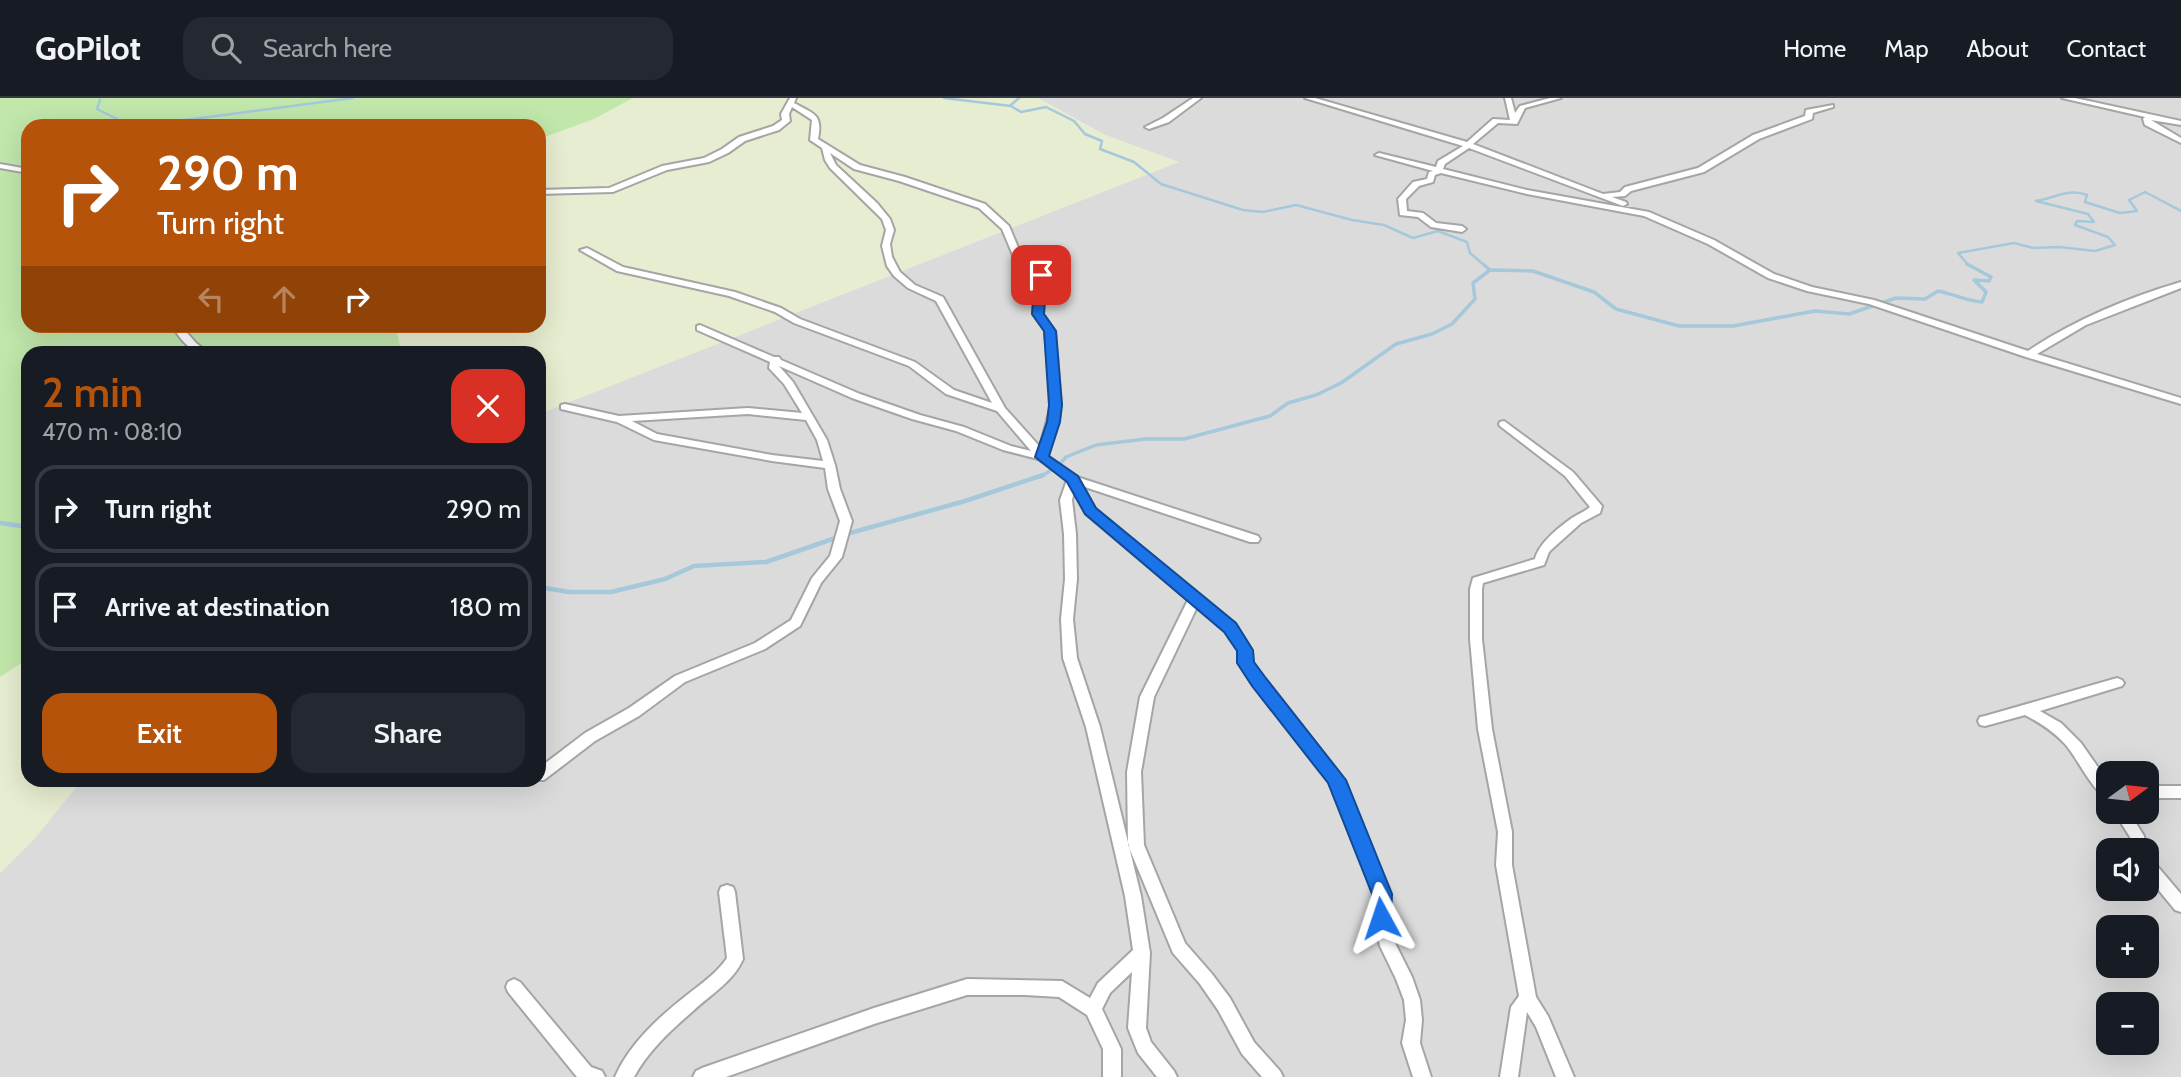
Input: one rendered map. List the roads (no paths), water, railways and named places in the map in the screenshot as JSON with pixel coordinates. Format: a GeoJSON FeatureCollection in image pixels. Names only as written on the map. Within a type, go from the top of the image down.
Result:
{"type":"FeatureCollection","features":[{"type":"Feature","properties":{"kind":"street"},"geometry":{"type":"LineString","coordinates":[[1149,127],[1166,120],[1198,98]]}},
{"type":"Feature","properties":{"kind":"street"},"geometry":{"type":"LineString","coordinates":[[1308,98],[1468,145],[1579,189],[1605,195],[1711,242],[1751,267],[1781,279],[1810,289],[1871,302],[2029,355],[2181,400]]}},
{"type":"Feature","properties":{"kind":"street"},"geometry":{"type":"LineString","coordinates":[[1508,98],[1514,121]]}},
{"type":"Feature","properties":{"kind":"street"},"geometry":{"type":"LineString","coordinates":[[1514,121],[1522,107],[1558,98]]}},
{"type":"Feature","properties":{"kind":"street"},"geometry":{"type":"LineString","coordinates":[[2065,98],[2181,123]]}},
{"type":"Feature","properties":{"kind":"street"},"geometry":{"type":"LineString","coordinates":[[546,192],[610,190],[664,168],[706,160],[742,139],[776,128],[786,121],[785,114],[792,101],[816,117],[819,124],[814,140],[857,167],[982,206],[1006,228],[1018,258],[1041,275],[1038,314],[1050,331],[1056,405],[1054,422],[1042,457]]}},
{"type":"Feature","properties":{"kind":"street"},"geometry":{"type":"LineString","coordinates":[[1605,195],[1622,194],[1628,189],[1700,170],[1756,137],[1801,121],[1809,117],[1809,112],[1832,106]]}},
{"type":"Feature","properties":{"kind":"street"},"geometry":{"type":"LineString","coordinates":[[2152,117],[2147,119],[2148,123],[2181,141]]}},
{"type":"Feature","properties":{"kind":"street"},"geometry":{"type":"LineString","coordinates":[[1462,229],[1434,225],[1420,215],[1404,214],[1402,199],[1416,184],[1428,181],[1439,171],[1441,163],[1496,121],[1514,121]]}},
{"type":"Feature","properties":{"kind":"street"},"geometry":{"type":"LineString","coordinates":[[826,147],[825,156],[835,169],[886,218],[890,231],[885,244],[900,280],[919,292],[940,299],[1000,409],[1042,457],[1073,479],[1254,539]]}},
{"type":"Feature","properties":{"kind":"street"},"geometry":{"type":"LineString","coordinates":[[1379,155],[1527,191],[1646,214]]}},
{"type":"Feature","properties":{"kind":"street"},"geometry":{"type":"LineString","coordinates":[[0,166],[21,170]]}},
{"type":"Feature","properties":{"kind":"street"},"geometry":{"type":"LineString","coordinates":[[584,250],[620,269],[732,293],[778,310],[797,321],[912,364],[950,392],[1000,409]]}},
{"type":"Feature","properties":{"kind":"street"},"geometry":{"type":"LineString","coordinates":[[2029,355],[2052,337],[2134,301],[2181,285]]}},
{"type":"Feature","properties":{"kind":"street"},"geometry":{"type":"LineString","coordinates":[[700,328],[856,396],[960,429],[1007,448],[1042,457]]}},
{"type":"Feature","properties":{"kind":"street"},"geometry":{"type":"LineString","coordinates":[[182,333],[194,346]]}},
{"type":"Feature","properties":{"kind":"street"},"geometry":{"type":"LineString","coordinates":[[546,771],[590,737],[634,712],[680,678],[760,646],[796,623],[816,581],[836,557],[846,521],[834,489],[830,465],[822,440],[810,417],[788,382],[774,368],[776,359]]}},
{"type":"Feature","properties":{"kind":"street"},"geometry":{"type":"LineString","coordinates":[[565,407],[619,419],[654,437],[772,458],[830,465]]}},
{"type":"Feature","properties":{"kind":"street"},"geometry":{"type":"LineString","coordinates":[[619,419],[748,411],[810,417]]}},
{"type":"Feature","properties":{"kind":"street"},"geometry":{"type":"LineString","coordinates":[[1504,424],[1569,474],[1596,506],[1596,510],[1577,520],[1575,525],[1548,546],[1543,551],[1540,562],[1477,580],[1476,639],[1485,729],[1505,832],[1504,865],[1528,999],[1542,1022],[1565,1077]]}},
{"type":"Feature","properties":{"kind":"street"},"geometry":{"type":"LineString","coordinates":[[1073,479],[1090,510],[1230,628],[1245,650],[1246,663],[1258,681],[1336,780],[1382,894],[1381,918],[1388,946],[1412,1000],[1414,1020],[1411,1043],[1422,1077]]}},
{"type":"Feature","properties":{"kind":"street"},"geometry":{"type":"LineString","coordinates":[[1073,479],[1066,500],[1070,534],[1071,579],[1067,619],[1070,658],[1099,753],[1133,896],[1142,953],[1137,1028],[1144,1047],[1168,1077]]}},
{"type":"Feature","properties":{"kind":"street"},"geometry":{"type":"LineString","coordinates":[[1195,598],[1147,698],[1133,772],[1136,845],[1179,948],[1224,1004],[1248,1048],[1274,1077]]}},
{"type":"Feature","properties":{"kind":"street"},"geometry":{"type":"LineString","coordinates":[[1985,721],[2117,682]]}},
{"type":"Feature","properties":{"kind":"street"},"geometry":{"type":"LineString","coordinates":[[2026,710],[2057,727],[2096,778]]}},
{"type":"Feature","properties":{"kind":"street"},"geometry":{"type":"LineString","coordinates":[[2160,792],[2181,792]]}},
{"type":"Feature","properties":{"kind":"street"},"geometry":{"type":"LineString","coordinates":[[2159,879],[2181,905]]}},
{"type":"Feature","properties":{"kind":"street"},"geometry":{"type":"LineString","coordinates":[[624,1077],[638,1053],[686,1006],[727,972],[735,959],[727,892]]}},
{"type":"Feature","properties":{"kind":"street"},"geometry":{"type":"LineString","coordinates":[[1093,1009],[1104,988],[1142,953]]}},
{"type":"Feature","properties":{"kind":"street"},"geometry":{"type":"LineString","coordinates":[[514,987],[586,1075],[596,1077]]}},
{"type":"Feature","properties":{"kind":"street"},"geometry":{"type":"LineString","coordinates":[[702,1077],[874,1016],[967,987],[1062,989],[1093,1009],[1112,1049],[1112,1077]]}},
{"type":"Feature","properties":{"kind":"street"},"geometry":{"type":"LineString","coordinates":[[1509,1077],[1519,1007],[1528,999]]}},
{"type":"Feature","properties":{"kind":"waterway"},"geometry":{"type":"LineString","coordinates":[[193,119],[353,98]]}},
{"type":"Feature","properties":{"kind":"waterway"},"geometry":{"type":"LineString","coordinates":[[944,98],[1011,106],[1021,112],[1046,107],[1074,121],[1085,134],[1102,141],[1100,149],[1134,162],[1161,184],[1243,210],[1263,212],[1296,205],[1352,220],[1384,225],[1413,238],[1438,231],[1467,242],[1470,253],[1485,266]]}},
{"type":"Feature","properties":{"kind":"waterway"},"geometry":{"type":"LineString","coordinates":[[1011,105],[1019,98]]}},
{"type":"Feature","properties":{"kind":"waterway"},"geometry":{"type":"LineString","coordinates":[[100,100],[97,109],[117,119]]}},
{"type":"Feature","properties":{"kind":"waterway"},"geometry":{"type":"LineString","coordinates":[[1968,264],[1958,253],[2014,243],[2033,248],[2059,247],[2095,251],[2115,245],[2108,237],[2075,225],[2077,221],[2094,222],[2088,214],[2036,201],[2062,194],[2087,195],[2085,202],[2120,213],[2137,211],[2129,200],[2145,192],[2181,211]]}},
{"type":"Feature","properties":{"kind":"waterway"},"geometry":{"type":"LineString","coordinates":[[1483,264],[1490,270]]}},
{"type":"Feature","properties":{"kind":"waterway"},"geometry":{"type":"LineString","coordinates":[[1490,270],[1533,271],[1594,292],[1616,309],[1679,326],[1733,326],[1815,311],[1849,314],[1896,298],[1925,299],[1938,291],[1982,302],[1986,292],[1974,280],[1989,281],[1991,277],[1968,264]]}},
{"type":"Feature","properties":{"kind":"waterway"},"geometry":{"type":"LineString","coordinates":[[1040,477],[1058,466],[1066,457],[1096,445],[1145,439],[1184,439],[1270,416],[1288,403],[1316,395],[1341,383],[1396,344],[1432,334],[1452,324],[1475,299],[1473,283],[1490,270]]}},
{"type":"Feature","properties":{"kind":"waterway"},"geometry":{"type":"LineString","coordinates":[[546,588],[569,592],[611,592],[665,579],[694,566],[766,562],[850,533],[965,501],[1043,475]]}},
{"type":"Feature","properties":{"kind":"waterway"},"geometry":{"type":"LineString","coordinates":[[0,523],[21,526]]}}]}
